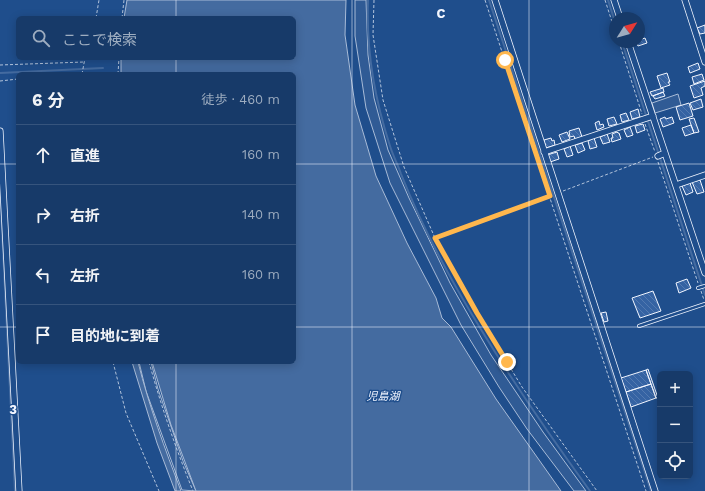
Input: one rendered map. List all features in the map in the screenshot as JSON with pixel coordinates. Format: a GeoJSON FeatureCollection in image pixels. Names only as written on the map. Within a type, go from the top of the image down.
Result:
{"type":"FeatureCollection","features":[{"type":"Feature","properties":{"kind":"street"},"geometry":{"type":"LineString","coordinates":[[495,0],[655,491]]}},
{"type":"Feature","properties":{"kind":"street"},"geometry":{"type":"LineString","coordinates":[[614,0],[618,12]]}},
{"type":"Feature","properties":{"kind":"street"},"geometry":{"type":"LineString","coordinates":[[685,0],[705,59]]}},
{"type":"Feature","properties":{"kind":"street"},"geometry":{"type":"LineString","coordinates":[[630,48],[648,118],[660,155],[676,185],[705,273]]}},
{"type":"Feature","properties":{"kind":"street"},"geometry":{"type":"LineString","coordinates":[[544,152],[648,118]]}},
{"type":"Feature","properties":{"kind":"street"},"geometry":{"type":"LineString","coordinates":[[0,131],[19,491]]}},
{"type":"Feature","properties":{"kind":"street"},"geometry":{"type":"LineString","coordinates":[[676,185],[705,175]]}},
{"type":"Feature","properties":{"kind":"lane"},"geometry":{"type":"LineString","coordinates":[[699,288],[705,286]]}},
{"type":"Feature","properties":{"kind":"lane"},"geometry":{"type":"LineString","coordinates":[[639,326],[705,304]]}},
{"type":"Feature","properties":{"kind":"path"},"geometry":{"type":"LineString","coordinates":[[96,16],[99,0]]}},
{"type":"Feature","properties":{"kind":"path"},"geometry":{"type":"LineString","coordinates":[[122,16],[124,0]]}},
{"type":"Feature","properties":{"kind":"path"},"geometry":{"type":"LineString","coordinates":[[374,0],[373,35],[383,100],[404,167],[435,238],[477,313],[522,386],[596,491]]}},
{"type":"Feature","properties":{"kind":"path"},"geometry":{"type":"LineString","coordinates":[[485,0],[646,491]]}},
{"type":"Feature","properties":{"kind":"path"},"geometry":{"type":"LineString","coordinates":[[605,0],[609,12]]}},
{"type":"Feature","properties":{"kind":"path"},"geometry":{"type":"LineString","coordinates":[[621,48],[648,118],[705,304]]}},
{"type":"Feature","properties":{"kind":"path"},"geometry":{"type":"LineString","coordinates":[[118,72],[119,60]]}},
{"type":"Feature","properties":{"kind":"path"},"geometry":{"type":"LineString","coordinates":[[0,65],[84,62],[82,72]]}},
{"type":"Feature","properties":{"kind":"path"},"geometry":{"type":"LineString","coordinates":[[0,81],[16,79]]}},
{"type":"Feature","properties":{"kind":"path"},"geometry":{"type":"LineString","coordinates":[[558,193],[660,155]]}},
{"type":"Feature","properties":{"kind":"path"},"geometry":{"type":"LineString","coordinates":[[435,238],[550,195]]}},
{"type":"Feature","properties":{"kind":"path"},"geometry":{"type":"LineString","coordinates":[[114,364],[126,413],[159,491]]}},
{"type":"Feature","properties":{"kind":"path"},"geometry":{"type":"LineString","coordinates":[[150,364],[157,393],[178,454],[193,491]]}},
{"type":"Feature","properties":{"kind":"shaded area"},"geometry":{"type":"Polygon","coordinates":[[[355,0],[366,0],[368,55],[374,98],[388,150],[409,198],[450,283],[491,355],[543,432],[586,491],[574,491],[527,429],[499,387],[461,325],[390,183],[366,108],[355,36],[355,0]]]}},
{"type":"Feature","properties":{"kind":"shaded area"},"geometry":{"type":"Polygon","coordinates":[[[678,94],[681,105],[655,113],[652,103],[678,94]]]}},
{"type":"Feature","properties":{"kind":"shaded area"},"geometry":{"type":"Polygon","coordinates":[[[139,364],[152,364],[158,389],[183,461],[196,491],[182,490],[146,391],[139,364]]]}},
{"type":"Feature","properties":{"kind":"water","name":"児島湖"},"geometry":{"type":"Polygon","coordinates":[[[127,0],[346,0],[345,35],[355,105],[376,176],[407,243],[436,298],[442,318],[451,327],[496,399],[561,491],[196,491],[171,425],[153,364],[296,364],[296,72],[121,72],[121,60],[296,60],[296,16],[124,16],[127,0]]]}},
{"type":"Feature","properties":{"kind":"water"},"geometry":{"type":"Polygon","coordinates":[[[133,364],[138,364],[152,411],[181,491],[175,491],[157,443],[133,364]]]}},
{"type":"Feature","properties":{"kind":"building"},"geometry":{"type":"Polygon","coordinates":[[[705,25],[705,33],[700,34],[697,28],[705,25]]]}},
{"type":"Feature","properties":{"kind":"building"},"geometry":{"type":"Polygon","coordinates":[[[698,63],[700,69],[690,73],[688,67],[698,63]]]}},
{"type":"Feature","properties":{"kind":"building"},"geometry":{"type":"Polygon","coordinates":[[[667,73],[670,82],[668,82],[670,85],[661,88],[657,76],[667,73]]]}},
{"type":"Feature","properties":{"kind":"building"},"geometry":{"type":"Polygon","coordinates":[[[702,74],[704,80],[694,84],[692,77],[702,74]]]}},
{"type":"Feature","properties":{"kind":"building"},"geometry":{"type":"Polygon","coordinates":[[[705,81],[705,86],[701,88],[703,95],[694,98],[690,86],[705,81]]]}},
{"type":"Feature","properties":{"kind":"building"},"geometry":{"type":"Polygon","coordinates":[[[663,88],[664,92],[652,96],[650,92],[663,88]]]}},
{"type":"Feature","properties":{"kind":"building"},"geometry":{"type":"Polygon","coordinates":[[[663,92],[665,96],[655,99],[653,96],[663,92]]]}},
{"type":"Feature","properties":{"kind":"building"},"geometry":{"type":"Polygon","coordinates":[[[701,99],[703,107],[693,110],[690,103],[701,99]]]}},
{"type":"Feature","properties":{"kind":"building"},"geometry":{"type":"Polygon","coordinates":[[[689,103],[693,116],[680,120],[676,107],[689,103]]]}},
{"type":"Feature","properties":{"kind":"building"},"geometry":{"type":"Polygon","coordinates":[[[638,109],[640,117],[632,119],[630,112],[638,109]]]}},
{"type":"Feature","properties":{"kind":"building"},"geometry":{"type":"Polygon","coordinates":[[[626,113],[629,120],[622,122],[620,115],[626,113]]]}},
{"type":"Feature","properties":{"kind":"building"},"geometry":{"type":"Polygon","coordinates":[[[614,117],[617,124],[609,126],[607,119],[614,117]]]}},
{"type":"Feature","properties":{"kind":"building"},"geometry":{"type":"Polygon","coordinates":[[[665,117],[666,119],[672,117],[674,123],[663,127],[660,119],[665,117]]]}},
{"type":"Feature","properties":{"kind":"building"},"geometry":{"type":"Polygon","coordinates":[[[694,118],[699,132],[694,133],[689,119],[694,118]]]}},
{"type":"Feature","properties":{"kind":"building"},"geometry":{"type":"Polygon","coordinates":[[[599,121],[600,125],[603,124],[604,127],[597,130],[595,123],[599,121]]]}},
{"type":"Feature","properties":{"kind":"building"},"geometry":{"type":"Polygon","coordinates":[[[643,124],[645,130],[637,133],[635,126],[643,124]]]}},
{"type":"Feature","properties":{"kind":"building"},"geometry":{"type":"Polygon","coordinates":[[[691,125],[694,133],[685,136],[682,128],[691,125]]]}},
{"type":"Feature","properties":{"kind":"building"},"geometry":{"type":"Polygon","coordinates":[[[630,127],[633,135],[627,137],[624,130],[630,127]]]}},
{"type":"Feature","properties":{"kind":"building"},"geometry":{"type":"Polygon","coordinates":[[[579,128],[582,137],[575,139],[574,136],[570,137],[569,131],[579,128]]]}},
{"type":"Feature","properties":{"kind":"building"},"geometry":{"type":"Polygon","coordinates":[[[567,132],[570,139],[562,142],[559,135],[567,132]]]}},
{"type":"Feature","properties":{"kind":"building"},"geometry":{"type":"Polygon","coordinates":[[[617,132],[619,133],[621,139],[612,142],[612,134],[617,132]]]}},
{"type":"Feature","properties":{"kind":"building"},"geometry":{"type":"Polygon","coordinates":[[[607,134],[610,142],[603,144],[600,137],[607,134]]]}},
{"type":"Feature","properties":{"kind":"building"},"geometry":{"type":"Polygon","coordinates":[[[551,138],[552,141],[554,140],[555,145],[546,148],[544,140],[551,138]]]}},
{"type":"Feature","properties":{"kind":"building"},"geometry":{"type":"Polygon","coordinates":[[[594,138],[597,147],[590,149],[588,141],[594,138]]]}},
{"type":"Feature","properties":{"kind":"building"},"geometry":{"type":"Polygon","coordinates":[[[582,143],[585,150],[578,153],[575,145],[582,143]]]}},
{"type":"Feature","properties":{"kind":"building"},"geometry":{"type":"Polygon","coordinates":[[[570,146],[573,155],[567,157],[564,149],[570,146]]]}},
{"type":"Feature","properties":{"kind":"building"},"geometry":{"type":"Polygon","coordinates":[[[557,152],[559,159],[550,162],[547,155],[557,152]]]}},
{"type":"Feature","properties":{"kind":"building"},"geometry":{"type":"Polygon","coordinates":[[[700,180],[704,192],[697,194],[692,182],[700,180]]]}},
{"type":"Feature","properties":{"kind":"building"},"geometry":{"type":"Polygon","coordinates":[[[690,183],[693,192],[686,195],[682,186],[690,183]]]}},
{"type":"Feature","properties":{"kind":"building"},"geometry":{"type":"Polygon","coordinates":[[[687,279],[691,288],[679,293],[676,283],[687,279]]]}},
{"type":"Feature","properties":{"kind":"building"},"geometry":{"type":"Polygon","coordinates":[[[653,291],[661,311],[640,318],[632,298],[653,291]]]}},
{"type":"Feature","properties":{"kind":"building"},"geometry":{"type":"Polygon","coordinates":[[[606,312],[608,321],[604,322],[601,313],[606,312]]]}},
{"type":"Feature","properties":{"kind":"building"},"geometry":{"type":"Polygon","coordinates":[[[648,369],[657,398],[656,398],[646,370],[648,369]]]}},
{"type":"Feature","properties":{"kind":"building"},"geometry":{"type":"Polygon","coordinates":[[[646,370],[651,384],[626,392],[621,378],[646,370]]]}},
{"type":"Feature","properties":{"kind":"building"},"geometry":{"type":"Polygon","coordinates":[[[651,384],[656,398],[631,407],[626,392],[651,384]]]}},
{"type":"Feature","properties":{"kind":"waterway"},"geometry":{"type":"LineString","coordinates":[[368,0],[368,37],[370,56],[380,111],[391,150],[427,233],[449,275],[488,341],[537,417],[590,491]]}},
{"type":"Feature","properties":{"kind":"waterway"},"geometry":{"type":"LineString","coordinates":[[489,0],[651,491]]}},
{"type":"Feature","properties":{"kind":"waterway"},"geometry":{"type":"LineString","coordinates":[[608,0],[612,12]]}},
{"type":"Feature","properties":{"kind":"waterway"},"geometry":{"type":"LineString","coordinates":[[624,48],[705,295]]}},
{"type":"Feature","properties":{"kind":"waterway"},"geometry":{"type":"LineString","coordinates":[[21,72],[103,68]]}},
{"type":"Feature","properties":{"kind":"waterway"},"geometry":{"type":"LineString","coordinates":[[0,73],[16,72]]}},
{"type":"Feature","properties":{"kind":"waterway"},"geometry":{"type":"LineString","coordinates":[[0,188],[15,491]]}},
{"type":"Feature","properties":{"kind":"route"},"geometry":{"type":"LineString","coordinates":[[505,60],[550,196],[435,238],[477,313],[507,362]]}}]}
